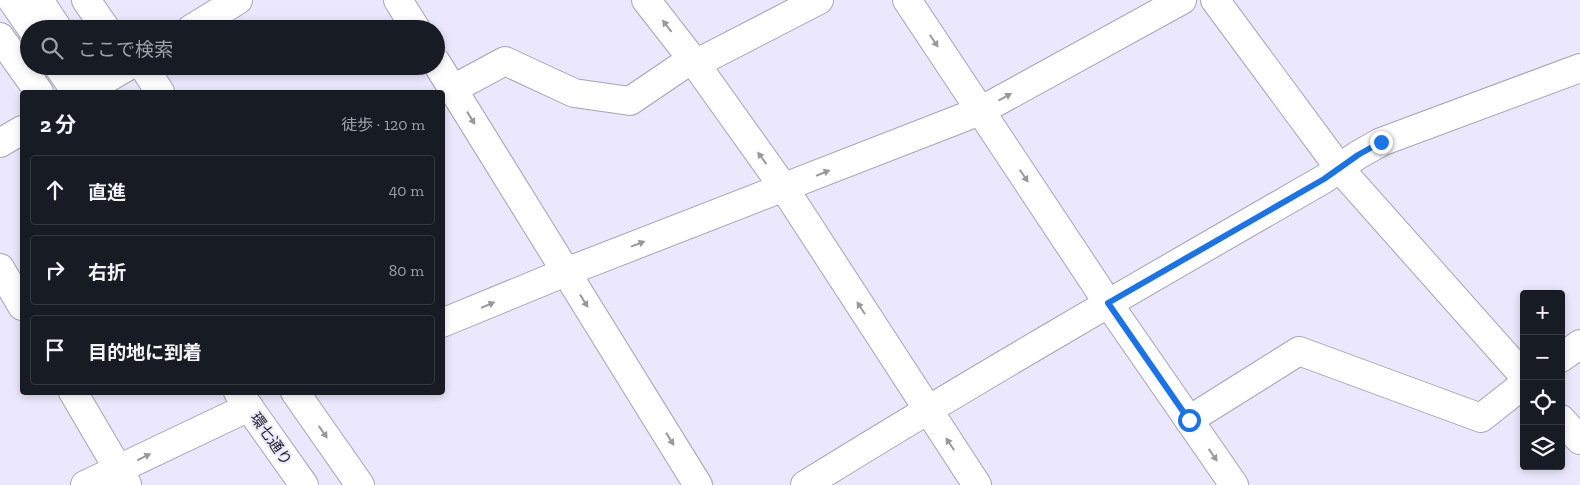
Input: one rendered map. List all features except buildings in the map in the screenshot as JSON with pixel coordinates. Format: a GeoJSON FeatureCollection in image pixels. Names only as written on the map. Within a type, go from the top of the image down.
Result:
{"type":"FeatureCollection","features":[{"type":"Feature","properties":{"kind":"street"},"geometry":{"type":"LineString","coordinates":[[86,0],[100,20]]}},
{"type":"Feature","properties":{"kind":"street"},"geometry":{"type":"LineString","coordinates":[[206,20],[238,0]]}},
{"type":"Feature","properties":{"kind":"street"},"geometry":{"type":"LineString","coordinates":[[398,0],[410,20]]}},
{"type":"Feature","properties":{"kind":"street"},"geometry":{"type":"LineString","coordinates":[[646,0],[694,61],[784,188],[976,485]]}},
{"type":"Feature","properties":{"kind":"street"},"geometry":{"type":"LineString","coordinates":[[453,89],[505,61],[574,94],[630,101],[694,61],[819,0]]}},
{"type":"Feature","properties":{"kind":"street"},"geometry":{"type":"LineString","coordinates":[[907,0],[1108,303],[1234,485]]}},
{"type":"Feature","properties":{"kind":"street"},"geometry":{"type":"LineString","coordinates":[[445,323],[566,272],[980,111],[1182,0]]}},
{"type":"Feature","properties":{"kind":"street"},"geometry":{"type":"LineString","coordinates":[[1215,0],[1340,169],[1520,372]]}},
{"type":"Feature","properties":{"kind":"street"},"geometry":{"type":"LineString","coordinates":[[26,10],[43,20]]}},
{"type":"Feature","properties":{"kind":"street"},"geometry":{"type":"LineString","coordinates":[[0,37],[20,65]]}},
{"type":"Feature","properties":{"kind":"street"},"geometry":{"type":"LineString","coordinates":[[0,66],[20,95]]}},
{"type":"Feature","properties":{"kind":"street"},"geometry":{"type":"LineString","coordinates":[[805,485],[1108,303],[1340,169],[1358,155],[1381,142],[1580,68]]}},
{"type":"Feature","properties":{"kind":"street"},"geometry":{"type":"LineString","coordinates":[[27,75],[38,90]]}},
{"type":"Feature","properties":{"kind":"street"},"geometry":{"type":"LineString","coordinates":[[72,75],[88,86],[110,75]]}},
{"type":"Feature","properties":{"kind":"street"},"geometry":{"type":"LineString","coordinates":[[149,75],[159,90]]}},
{"type":"Feature","properties":{"kind":"street"},"geometry":{"type":"LineString","coordinates":[[444,75],[698,485]]}},
{"type":"Feature","properties":{"kind":"street"},"geometry":{"type":"LineString","coordinates":[[0,143],[20,131]]}},
{"type":"Feature","properties":{"kind":"street"},"geometry":{"type":"LineString","coordinates":[[0,268],[20,303]]}},
{"type":"Feature","properties":{"kind":"street"},"geometry":{"type":"LineString","coordinates":[[1565,355],[1580,344]]}},
{"type":"Feature","properties":{"kind":"street"},"geometry":{"type":"LineString","coordinates":[[1189,420],[1299,351],[1481,418],[1520,387]]}},
{"type":"Feature","properties":{"kind":"street"},"geometry":{"type":"LineString","coordinates":[[75,395],[123,477]]}},
{"type":"Feature","properties":{"kind":"street"},"geometry":{"type":"LineString","coordinates":[[297,395],[360,485]]}},
{"type":"Feature","properties":{"kind":"street"},"geometry":{"type":"LineString","coordinates":[[85,485],[123,477],[244,400]]}},
{"type":"Feature","properties":{"kind":"street","name":"環七通り"},"geometry":{"type":"LineString","coordinates":[[244,400],[304,485]]}},
{"type":"Feature","properties":{"kind":"street"},"geometry":{"type":"LineString","coordinates":[[1565,423],[1580,440]]}},
{"type":"Feature","properties":{"kind":"route"},"geometry":{"type":"LineString","coordinates":[[1189,420],[1108,303],[1324,179],[1358,155],[1381,142]]}}]}
